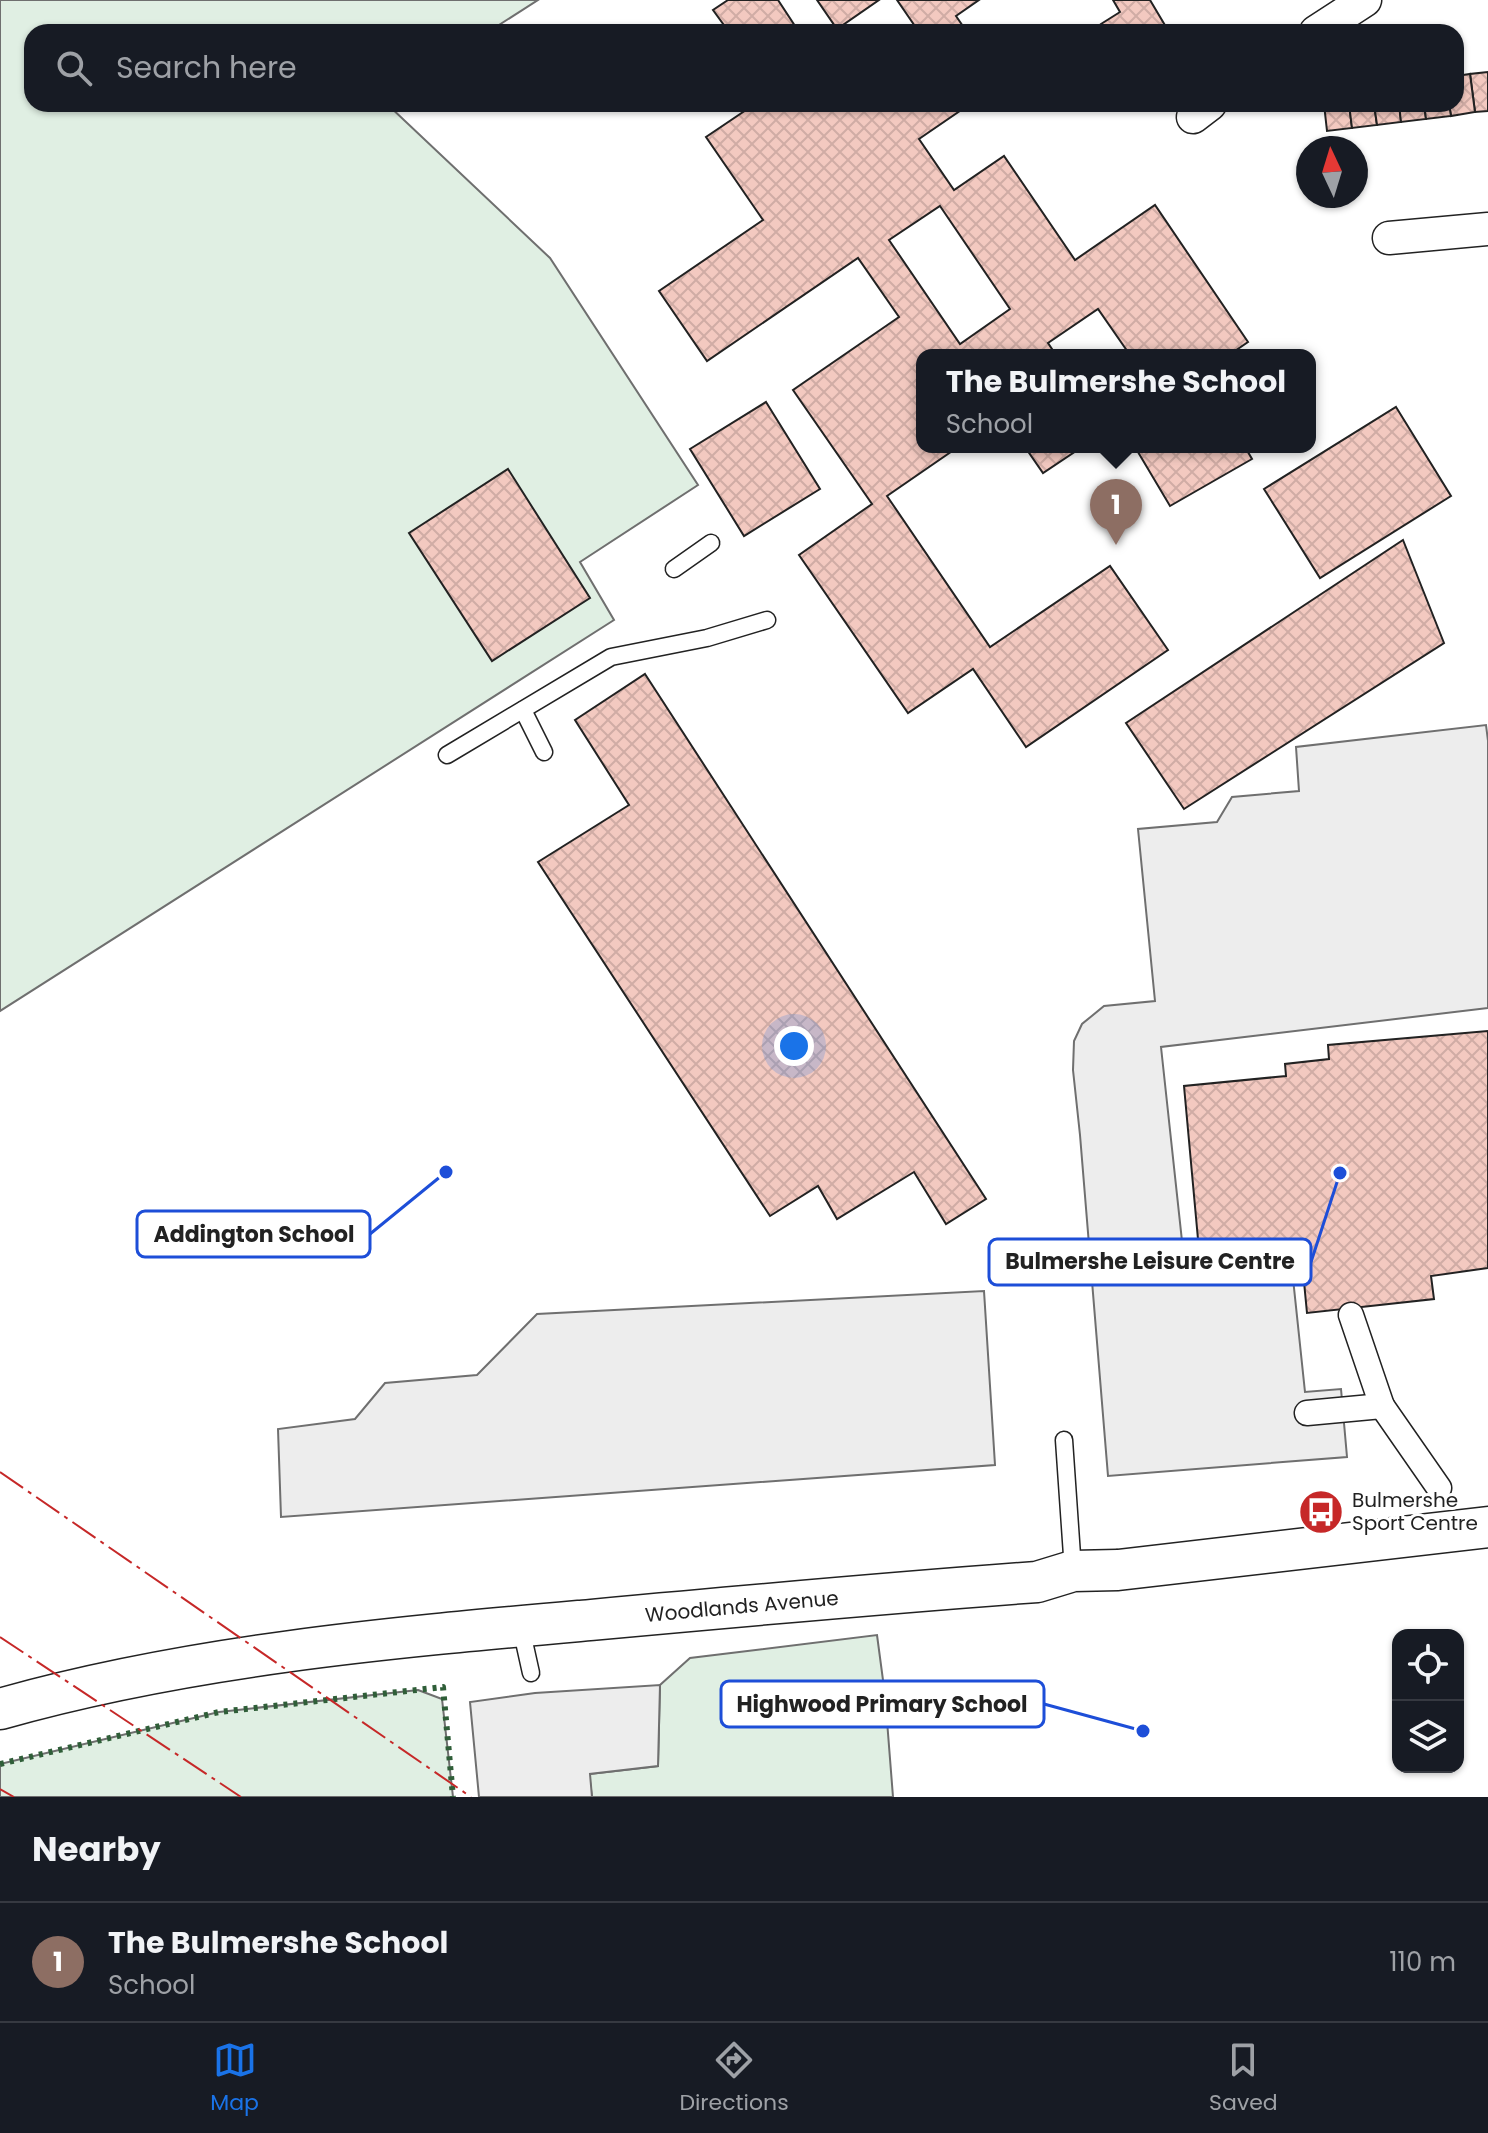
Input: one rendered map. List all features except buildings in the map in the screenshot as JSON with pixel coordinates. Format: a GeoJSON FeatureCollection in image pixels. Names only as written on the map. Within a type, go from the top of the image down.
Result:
{"type":"FeatureCollection","features":[{"type":"Feature","properties":{"kind":"street"},"geometry":{"type":"LineString","coordinates":[[1328,24],[1365,0]]}},
{"type":"Feature","properties":{"kind":"street"},"geometry":{"type":"LineString","coordinates":[[1389,238],[1488,229]]}},
{"type":"Feature","properties":{"kind":"street"},"geometry":{"type":"LineString","coordinates":[[1351,1315],[1382,1406],[1439,1488]]}},
{"type":"Feature","properties":{"kind":"street"},"geometry":{"type":"LineString","coordinates":[[1307,1413],[1382,1406]]}},
{"type":"Feature","properties":{"kind":"street","name":"Woodlands Avenue"},"geometry":{"type":"LineString","coordinates":[[0,1709],[34,1699],[200,1665],[359,1643],[521,1626],[1037,1582],[1073,1571],[1118,1570],[1488,1527]]}},
{"type":"Feature","properties":{"kind":"lane"},"geometry":{"type":"LineString","coordinates":[[674,569],[711,543]]}},
{"type":"Feature","properties":{"kind":"lane"},"geometry":{"type":"LineString","coordinates":[[447,755],[611,657],[707,638],[767,620]]}},
{"type":"Feature","properties":{"kind":"lane"},"geometry":{"type":"LineString","coordinates":[[523,710],[544,752]]}},
{"type":"Feature","properties":{"kind":"lane"},"geometry":{"type":"LineString","coordinates":[[1064,1440],[1073,1571]]}},
{"type":"Feature","properties":{"kind":"lane"},"geometry":{"type":"LineString","coordinates":[[521,1626],[531,1673]]}},
{"type":"Feature","properties":{"kind":"green space"},"geometry":{"type":"Polygon","coordinates":[[[0,0],[538,0],[500,24],[24,24],[24,112],[395,112],[550,258],[698,485],[580,562],[614,620],[0,1011],[0,0]]]}},
{"type":"Feature","properties":{"kind":"green space"},"geometry":{"type":"Polygon","coordinates":[[[877,1635],[893,1797],[592,1797],[589,1774],[658,1766],[660,1685],[690,1658],[877,1635]]]}},
{"type":"Feature","properties":{"kind":"green space"},"geometry":{"type":"Polygon","coordinates":[[[418,1690],[442,1699],[453,1797],[0,1797],[0,1764],[219,1712],[418,1690]]]}},
{"type":"Feature","properties":{"kind":"shaded area"},"geometry":{"type":"Polygon","coordinates":[[[1486,725],[1488,1008],[1161,1047],[1186,1278],[1292,1269],[1305,1392],[1341,1389],[1347,1457],[1108,1476],[1073,1070],[1074,1041],[1082,1024],[1104,1006],[1155,1001],[1138,829],[1217,822],[1232,797],[1299,791],[1296,747],[1486,725]]]}},
{"type":"Feature","properties":{"kind":"shaded area"},"geometry":{"type":"Polygon","coordinates":[[[984,1291],[995,1465],[281,1517],[278,1429],[355,1419],[385,1383],[477,1375],[537,1314],[984,1291]]]}},
{"type":"Feature","properties":{"kind":"shaded area"},"geometry":{"type":"Polygon","coordinates":[[[660,1685],[658,1766],[590,1774],[592,1797],[479,1797],[470,1702],[535,1693],[660,1685]]]}},
{"type":"Feature","properties":{"kind":"hedge"},"geometry":{"type":"LineString","coordinates":[[0,1764],[219,1712],[443,1687],[453,1797]]}},
{"type":"Feature","properties":{"kind":"power"},"geometry":{"type":"LineString","coordinates":[[0,1472],[471,1797]]}},
{"type":"Feature","properties":{"kind":"power"},"geometry":{"type":"LineString","coordinates":[[0,1637],[241,1797]]}},
{"type":"Feature","properties":{"kind":"power"},"geometry":{"type":"LineString","coordinates":[[0,1789],[14,1797]]}},
{"type":"Feature","properties":{"kind":"place","name":"The Bulmershe School"},"geometry":{"type":"Point","coordinates":[1116,545]}},
{"type":"Feature","properties":{"kind":"place","name":"Addington School"},"geometry":{"type":"Point","coordinates":[446,1172]}},
{"type":"Feature","properties":{"kind":"place","name":"Bulmershe Leisure Centre"},"geometry":{"type":"Point","coordinates":[1340,1173]}},
{"type":"Feature","properties":{"kind":"place","name":"Bulmershe Sport Centre"},"geometry":{"type":"Point","coordinates":[1321,1512]}},
{"type":"Feature","properties":{"kind":"place","name":"Highwood Primary School"},"geometry":{"type":"Point","coordinates":[1143,1731]}}]}
